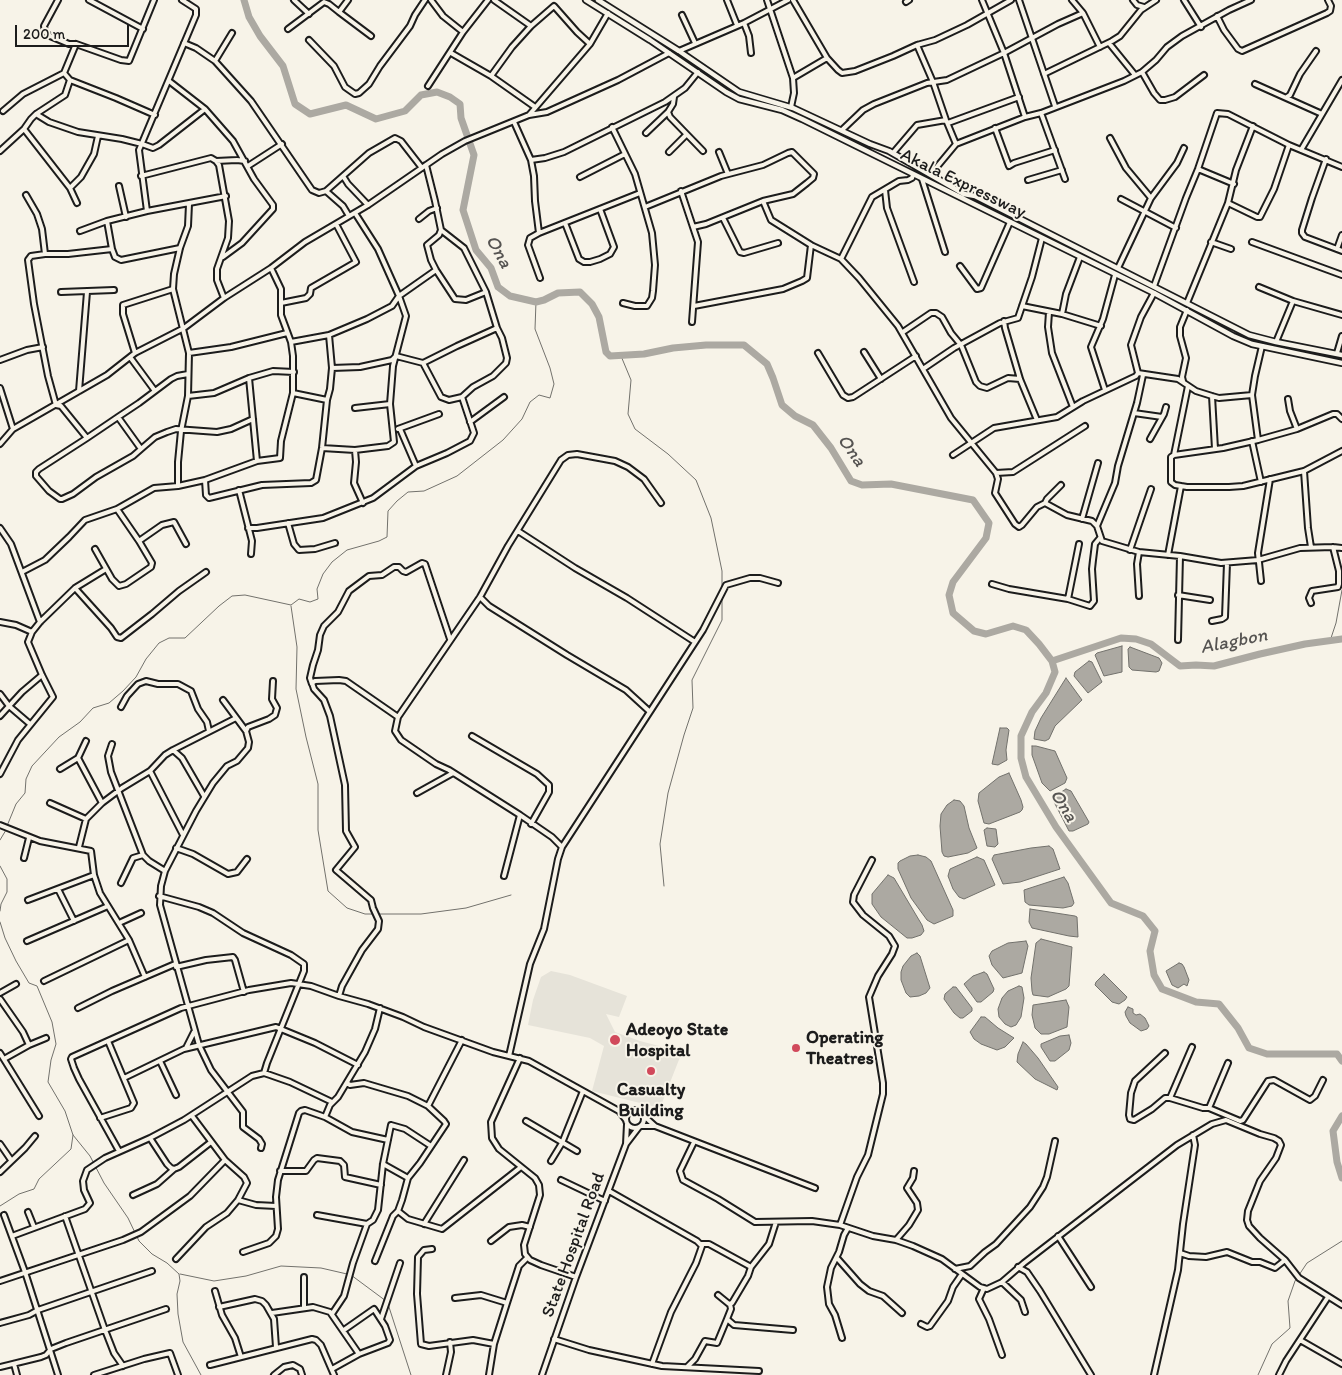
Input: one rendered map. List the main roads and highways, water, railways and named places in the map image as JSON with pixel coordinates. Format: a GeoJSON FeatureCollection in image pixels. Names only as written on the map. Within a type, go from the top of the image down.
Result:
{"type":"FeatureCollection","features":[{"type":"Feature","properties":{"kind":"main road","name":"Akala Expressway"},"geometry":{"type":"LineString","coordinates":[[586,0],[739,99],[795,115],[1154,293],[1233,336],[1252,344],[1342,363]]}},
{"type":"Feature","properties":{"kind":"main road","name":"Akala Expressway"},"geometry":{"type":"LineString","coordinates":[[598,0],[606,2],[739,92],[791,107],[891,152],[964,194],[975,196],[1248,335],[1339,354]]}},
{"type":"Feature","properties":{"kind":"main road"},"geometry":{"type":"LineString","coordinates":[[890,162],[891,152]]}},
{"type":"Feature","properties":{"kind":"main road"},"geometry":{"type":"LineString","coordinates":[[902,169],[907,161]]}},
{"type":"Feature","properties":{"kind":"main road"},"geometry":{"type":"LineString","coordinates":[[1132,283],[1136,277]]}},
{"type":"Feature","properties":{"kind":"water"},"geometry":{"type":"Polygon","coordinates":[[[1122,646],[1122,672],[1104,676],[1095,655],[1122,646]]]}},
{"type":"Feature","properties":{"kind":"water"},"geometry":{"type":"Polygon","coordinates":[[[1130,647],[1159,658],[1162,663],[1159,671],[1132,670],[1129,667],[1128,649],[1130,647]]]}},
{"type":"Feature","properties":{"kind":"water"},"geometry":{"type":"Polygon","coordinates":[[[1089,661],[1092,662],[1102,682],[1088,693],[1074,676],[1075,672],[1089,661]]]}},
{"type":"Feature","properties":{"kind":"water"},"geometry":{"type":"Polygon","coordinates":[[[1066,678],[1082,700],[1055,726],[1049,739],[1045,741],[1034,739],[1035,731],[1041,718],[1066,678]]]}},
{"type":"Feature","properties":{"kind":"water"},"geometry":{"type":"Polygon","coordinates":[[[1000,728],[1007,728],[1009,730],[1006,750],[1007,760],[998,765],[992,764],[1000,728]]]}},
{"type":"Feature","properties":{"kind":"water"},"geometry":{"type":"Polygon","coordinates":[[[1032,746],[1055,751],[1067,778],[1065,783],[1050,791],[1042,783],[1032,755],[1032,746]]]}},
{"type":"Feature","properties":{"kind":"water"},"geometry":{"type":"Polygon","coordinates":[[[1009,773],[1021,800],[1022,810],[989,824],[984,823],[978,801],[979,793],[999,777],[1009,773]]]}},
{"type":"Feature","properties":{"kind":"water"},"geometry":{"type":"Polygon","coordinates":[[[1066,789],[1071,791],[1089,822],[1073,831],[1069,831],[1053,800],[1055,796],[1066,789]]]}},
{"type":"Feature","properties":{"kind":"water"},"geometry":{"type":"Polygon","coordinates":[[[954,800],[960,801],[964,806],[969,828],[977,848],[968,853],[948,857],[944,856],[942,852],[941,814],[947,805],[954,800]]]}},
{"type":"Feature","properties":{"kind":"water"},"geometry":{"type":"Polygon","coordinates":[[[987,828],[996,829],[998,844],[995,847],[987,846],[984,830],[987,828]]]}},
{"type":"Feature","properties":{"kind":"water"},"geometry":{"type":"Polygon","coordinates":[[[1049,846],[1053,849],[1060,869],[1020,882],[1003,884],[992,859],[994,855],[1049,846]]]}},
{"type":"Feature","properties":{"kind":"water"},"geometry":{"type":"Polygon","coordinates":[[[910,856],[926,857],[931,861],[953,910],[953,916],[934,924],[927,920],[911,898],[898,869],[900,861],[910,856]]]}},
{"type":"Feature","properties":{"kind":"water"},"geometry":{"type":"Polygon","coordinates":[[[977,857],[984,860],[995,885],[964,899],[959,897],[953,889],[948,876],[950,869],[977,857]]]}},
{"type":"Feature","properties":{"kind":"water"},"geometry":{"type":"Polygon","coordinates":[[[888,875],[894,878],[922,925],[924,931],[921,935],[907,938],[881,917],[872,904],[872,894],[888,875]]]}},
{"type":"Feature","properties":{"kind":"water"},"geometry":{"type":"Polygon","coordinates":[[[1064,877],[1068,883],[1074,903],[1072,906],[1063,908],[1029,905],[1025,902],[1024,890],[1064,877]]]}},
{"type":"Feature","properties":{"kind":"water"},"geometry":{"type":"Polygon","coordinates":[[[1030,909],[1077,917],[1078,937],[1032,928],[1029,922],[1030,909]]]}},
{"type":"Feature","properties":{"kind":"water"},"geometry":{"type":"Polygon","coordinates":[[[1041,939],[1072,947],[1069,986],[1048,997],[1033,995],[1032,991],[1031,978],[1036,943],[1041,939]]]}},
{"type":"Feature","properties":{"kind":"water"},"geometry":{"type":"Polygon","coordinates":[[[1026,941],[1028,946],[1022,973],[1003,978],[992,965],[989,956],[992,951],[1008,943],[1026,941]]]}},
{"type":"Feature","properties":{"kind":"water"},"geometry":{"type":"Polygon","coordinates":[[[917,953],[920,956],[930,988],[926,993],[910,997],[906,993],[901,980],[901,972],[911,956],[917,953]]]}},
{"type":"Feature","properties":{"kind":"water"},"geometry":{"type":"Polygon","coordinates":[[[1179,963],[1184,967],[1189,980],[1187,986],[1184,984],[1178,988],[1172,985],[1166,971],[1179,963]]]}},
{"type":"Feature","properties":{"kind":"water"},"geometry":{"type":"Polygon","coordinates":[[[984,972],[987,974],[994,989],[981,1002],[977,1002],[964,984],[973,976],[984,972]]]}},
{"type":"Feature","properties":{"kind":"water"},"geometry":{"type":"Polygon","coordinates":[[[1104,974],[1127,997],[1119,1004],[1112,1002],[1095,985],[1104,974]]]}},
{"type":"Feature","properties":{"kind":"water"},"geometry":{"type":"Polygon","coordinates":[[[1019,986],[1022,987],[1024,998],[1021,1017],[1016,1025],[1011,1027],[1005,1024],[999,1017],[998,1009],[1002,998],[1008,991],[1019,986]]]}},
{"type":"Feature","properties":{"kind":"water"},"geometry":{"type":"Polygon","coordinates":[[[953,987],[956,987],[972,1008],[972,1011],[963,1018],[954,1013],[944,999],[945,994],[953,987]]]}},
{"type":"Feature","properties":{"kind":"water"},"geometry":{"type":"Polygon","coordinates":[[[1066,1000],[1069,1007],[1067,1027],[1049,1034],[1041,1034],[1035,1028],[1032,1015],[1033,1005],[1066,1000]]]}},
{"type":"Feature","properties":{"kind":"water"},"geometry":{"type":"Polygon","coordinates":[[[1128,1007],[1133,1009],[1133,1013],[1136,1015],[1140,1014],[1145,1018],[1149,1026],[1147,1029],[1141,1031],[1130,1023],[1125,1012],[1128,1007]]]}},
{"type":"Feature","properties":{"kind":"water"},"geometry":{"type":"Polygon","coordinates":[[[981,1017],[985,1017],[1014,1038],[1005,1047],[997,1050],[981,1044],[974,1039],[970,1032],[981,1017]]]}},
{"type":"Feature","properties":{"kind":"water"},"geometry":{"type":"Polygon","coordinates":[[[1069,1035],[1071,1043],[1069,1050],[1055,1061],[1050,1061],[1041,1044],[1060,1036],[1069,1035]]]}},
{"type":"Feature","properties":{"kind":"water"},"geometry":{"type":"Polygon","coordinates":[[[1023,1042],[1038,1058],[1058,1087],[1057,1090],[1035,1079],[1017,1062],[1023,1042]]]}},
{"type":"Feature","properties":{"kind":"waterway","name":"Ona"},"geometry":{"type":"LineString","coordinates":[[244,0],[249,17],[260,36],[283,66],[295,104],[310,114],[346,105],[376,119],[405,111],[421,95],[437,92],[450,97],[460,104],[461,118],[474,155],[463,210],[476,250],[491,268],[498,287],[510,296],[536,302],[558,293],[580,292],[592,304],[599,317],[606,352],[610,356],[644,354],[673,348],[706,345],[744,345],[767,364],[782,405],[795,416],[813,425],[831,448],[851,481],[862,485],[891,484],[973,500],[989,523],[986,538],[953,582],[949,595],[953,613],[974,631],[986,634],[1013,626],[1026,630],[1052,661],[1055,672],[1046,693],[1032,712],[1021,736],[1021,758],[1026,777],[1056,827],[1111,903],[1143,916],[1155,931],[1150,951],[1154,975],[1162,989],[1196,1002],[1219,1004],[1238,1028],[1249,1048],[1267,1054],[1337,1054],[1342,1061]]}},
{"type":"Feature","properties":{"kind":"waterway"},"geometry":{"type":"LineString","coordinates":[[7,826],[16,804],[25,793],[26,779],[32,766],[59,737],[80,722],[93,708],[109,703],[123,691],[136,677],[146,659],[159,643],[169,638],[185,638],[232,596],[245,595],[291,605],[299,599],[310,602],[318,599],[317,589],[323,574],[332,562],[347,550],[387,537],[388,511],[397,501],[408,492],[424,491],[457,476],[503,440],[522,419],[530,402],[539,395],[550,398],[554,384],[535,329],[536,302]]}},
{"type":"Feature","properties":{"kind":"waterway"},"geometry":{"type":"LineString","coordinates":[[621,356],[631,380],[628,414],[635,429],[668,454],[696,480],[711,518],[722,571],[722,589]]}},
{"type":"Feature","properties":{"kind":"waterway"},"geometry":{"type":"LineString","coordinates":[[1330,641],[1336,623],[1342,590]]}},
{"type":"Feature","properties":{"kind":"waterway"},"geometry":{"type":"LineString","coordinates":[[664,886],[660,844],[668,793],[693,708],[692,680],[722,620],[722,598]]}},
{"type":"Feature","properties":{"kind":"waterway"},"geometry":{"type":"LineString","coordinates":[[291,606],[297,647],[296,689],[318,784],[318,830],[328,891],[347,908],[365,914],[421,914],[466,908],[511,895]]}},
{"type":"Feature","properties":{"kind":"waterway","name":"Alagbon"},"geometry":{"type":"LineString","coordinates":[[1052,661],[1121,638],[1136,639],[1151,644],[1180,666],[1214,666],[1305,644],[1342,639]]}},
{"type":"Feature","properties":{"kind":"waterway"},"geometry":{"type":"LineString","coordinates":[[0,840],[6,830]]}},
{"type":"Feature","properties":{"kind":"waterway"},"geometry":{"type":"LineString","coordinates":[[0,866],[7,879],[7,892],[0,911]]}},
{"type":"Feature","properties":{"kind":"waterway"},"geometry":{"type":"LineString","coordinates":[[0,922],[16,961],[29,983],[37,986],[52,1022],[56,1044],[51,1060],[48,1082],[65,1111],[73,1135],[90,1156],[104,1183],[128,1218],[139,1241],[152,1254],[167,1263],[179,1274],[178,1314],[183,1342],[201,1375]]}},
{"type":"Feature","properties":{"kind":"waterway","name":"Ona"},"geometry":{"type":"LineString","coordinates":[[1342,1116],[1333,1131],[1337,1162],[1342,1178]]}},
{"type":"Feature","properties":{"kind":"waterway"},"geometry":{"type":"LineString","coordinates":[[0,1206],[19,1194],[34,1189],[39,1179],[71,1149],[73,1135]]}},
{"type":"Feature","properties":{"kind":"waterway"},"geometry":{"type":"LineString","coordinates":[[1258,1375],[1272,1344],[1290,1328],[1288,1301],[1295,1281],[1307,1263],[1342,1241]]}},
{"type":"Feature","properties":{"kind":"waterway"},"geometry":{"type":"LineString","coordinates":[[180,1274],[214,1281],[246,1276],[281,1266],[321,1268],[347,1274]]}},
{"type":"Feature","properties":{"kind":"waterway"},"geometry":{"type":"LineString","coordinates":[[351,1275],[386,1301]]}},
{"type":"Feature","properties":{"kind":"waterway"},"geometry":{"type":"LineString","coordinates":[[388,1304],[411,1375]]}},
{"type":"Feature","properties":{"kind":"place","name":"Adeoyo State Hospital"},"geometry":{"type":"Point","coordinates":[615,1040]}},
{"type":"Feature","properties":{"kind":"place","name":"Operating Theatres"},"geometry":{"type":"Point","coordinates":[796,1048]}},
{"type":"Feature","properties":{"kind":"place","name":"Casualty Building"},"geometry":{"type":"Point","coordinates":[651,1071]}}]}
